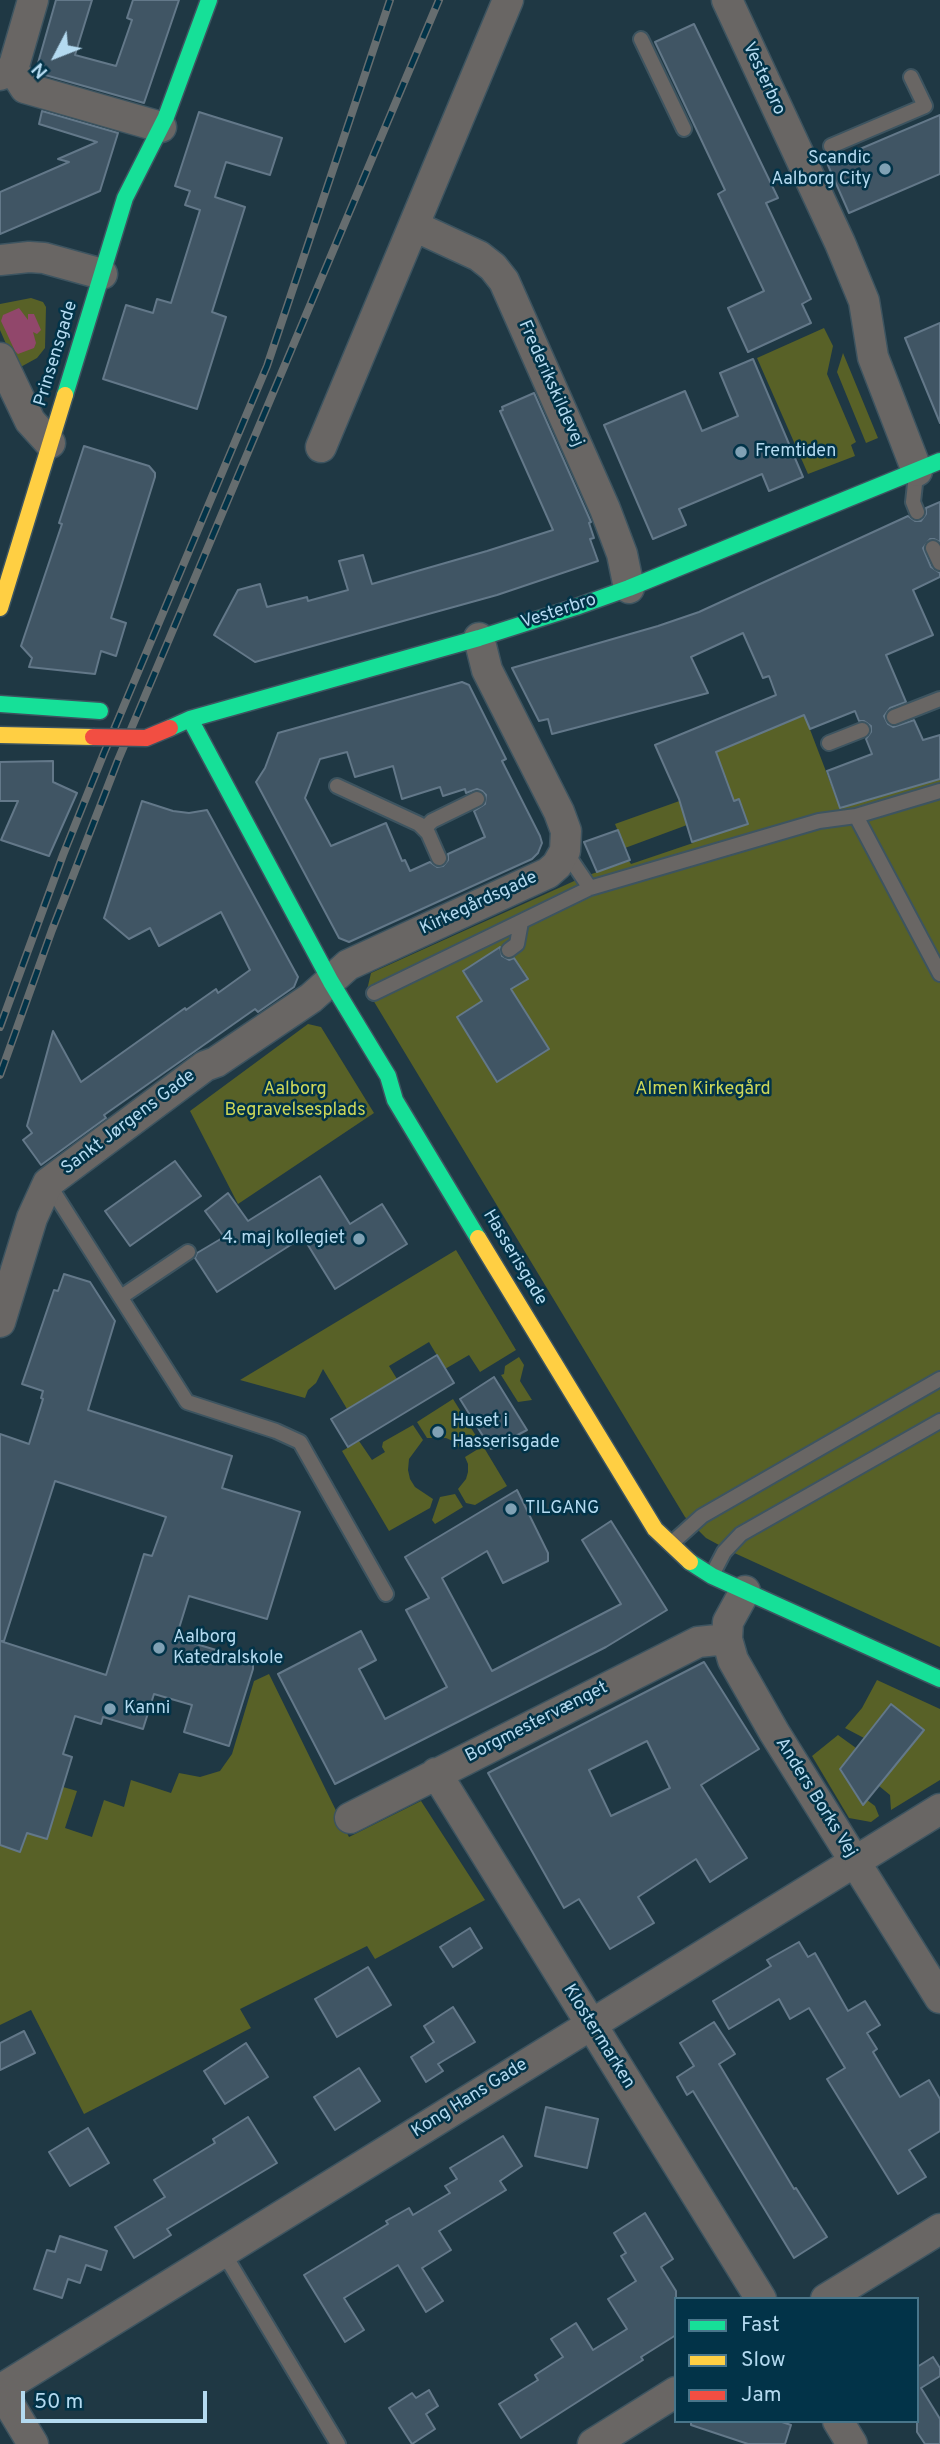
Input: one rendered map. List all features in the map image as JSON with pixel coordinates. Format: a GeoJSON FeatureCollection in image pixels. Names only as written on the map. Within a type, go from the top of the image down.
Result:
{"type":"FeatureCollection","features":[{"type":"Feature","properties":{"kind":"main road","name":"Prinsensgade"},"geometry":{"type":"LineString","coordinates":[[0,608],[125,198],[163,122],[209,0]]}},
{"type":"Feature","properties":{"kind":"main road","name":"Prinsensgade"},"geometry":{"type":"LineString","coordinates":[[163,122],[196,83]]}},
{"type":"Feature","properties":{"kind":"main road","name":"Vesterbro"},"geometry":{"type":"LineString","coordinates":[[0,735],[146,738],[175,720],[479,638],[629,588],[928,466]]}},
{"type":"Feature","properties":{"kind":"main road"},"geometry":{"type":"LineString","coordinates":[[0,704],[106,711]]}},
{"type":"Feature","properties":{"kind":"main road","name":"Hasserisgade"},"geometry":{"type":"LineString","coordinates":[[175,720],[388,1076],[395,1100],[655,1529],[690,1562],[712,1576],[940,1679]]}},
{"type":"Feature","properties":{"kind":"street"},"geometry":{"type":"LineString","coordinates":[[33,0],[6,72],[25,88],[163,122]]}},
{"type":"Feature","properties":{"kind":"street"},"geometry":{"type":"LineString","coordinates":[[321,447],[508,0]]}},
{"type":"Feature","properties":{"kind":"street","name":"Vesterbro"},"geometry":{"type":"LineString","coordinates":[[727,0],[864,301],[873,357],[928,466]]}},
{"type":"Feature","properties":{"kind":"street","name":"Frederikskildevej"},"geometry":{"type":"LineString","coordinates":[[414,226],[479,256],[493,267],[503,281],[556,397],[622,554],[629,588]]}},
{"type":"Feature","properties":{"kind":"street"},"geometry":{"type":"LineString","coordinates":[[0,260],[44,258],[102,274]]}},
{"type":"Feature","properties":{"kind":"street"},"geometry":{"type":"LineString","coordinates":[[0,358],[30,421],[50,443]]}},
{"type":"Feature","properties":{"kind":"street"},"geometry":{"type":"LineString","coordinates":[[479,638],[487,670],[559,812],[566,831],[565,851]]}},
{"type":"Feature","properties":{"kind":"street","name":"Kirkegårdsgade"},"geometry":{"type":"LineString","coordinates":[[331,982],[348,965],[461,907],[548,873],[557,865],[565,851]]}},
{"type":"Feature","properties":{"kind":"street","name":"Sankt Jørgens Gade"},"geometry":{"type":"LineString","coordinates":[[0,1322],[32,1218],[48,1183],[205,1066],[216,1062],[312,998],[331,982]]}},
{"type":"Feature","properties":{"kind":"street"},"geometry":{"type":"LineString","coordinates":[[727,1639],[728,1622],[745,1591]]}},
{"type":"Feature","properties":{"kind":"street","name":"Borgmestervænget"},"geometry":{"type":"LineString","coordinates":[[350,1818],[698,1642],[727,1639]]}},
{"type":"Feature","properties":{"kind":"street","name":"Anders Borks Vej"},"geometry":{"type":"LineString","coordinates":[[727,1639],[733,1660],[774,1732],[940,1998]]}},
{"type":"Feature","properties":{"kind":"street","name":"Klostermarken"},"geometry":{"type":"LineString","coordinates":[[436,1773],[760,2297]]}},
{"type":"Feature","properties":{"kind":"street","name":"Kong Hans Gade"},"geometry":{"type":"LineString","coordinates":[[0,2390],[940,1809]]}},
{"type":"Feature","properties":{"kind":"street"},"geometry":{"type":"LineString","coordinates":[[829,2297],[940,2228]]}},
{"type":"Feature","properties":{"kind":"street"},"geometry":{"type":"LineString","coordinates":[[0,2390],[33,2444]]}},
{"type":"Feature","properties":{"kind":"street"},"geometry":{"type":"LineString","coordinates":[[593,2444],[674,2393]]}},
{"type":"Feature","properties":{"kind":"street"},"geometry":{"type":"LineString","coordinates":[[839,2423],[852,2444]]}},
{"type":"Feature","properties":{"kind":"lane"},"geometry":{"type":"LineString","coordinates":[[641,39],[684,129]]}},
{"type":"Feature","properties":{"kind":"lane"},"geometry":{"type":"LineString","coordinates":[[831,146],[925,106],[911,77]]}},
{"type":"Feature","properties":{"kind":"lane","name":"Vesterbro"},"geometry":{"type":"LineString","coordinates":[[917,512],[913,502],[928,466]]}},
{"type":"Feature","properties":{"kind":"lane"},"geometry":{"type":"LineString","coordinates":[[933,548],[940,562]]}},
{"type":"Feature","properties":{"kind":"lane"},"geometry":{"type":"LineString","coordinates":[[894,718],[940,699]]}},
{"type":"Feature","properties":{"kind":"lane"},"geometry":{"type":"LineString","coordinates":[[829,743],[863,730]]}},
{"type":"Feature","properties":{"kind":"lane"},"geometry":{"type":"LineString","coordinates":[[337,786],[424,828],[439,858]]}},
{"type":"Feature","properties":{"kind":"lane"},"geometry":{"type":"LineString","coordinates":[[374,993],[590,888],[819,821],[856,816],[940,791]]}},
{"type":"Feature","properties":{"kind":"lane"},"geometry":{"type":"LineString","coordinates":[[424,828],[432,821],[477,799]]}},
{"type":"Feature","properties":{"kind":"lane"},"geometry":{"type":"LineString","coordinates":[[856,816],[940,974]]}},
{"type":"Feature","properties":{"kind":"lane"},"geometry":{"type":"LineString","coordinates":[[565,851],[590,888]]}},
{"type":"Feature","properties":{"kind":"lane"},"geometry":{"type":"LineString","coordinates":[[509,950],[517,944],[521,922]]}},
{"type":"Feature","properties":{"kind":"lane"},"geometry":{"type":"LineString","coordinates":[[48,1183],[187,1402],[276,1431],[300,1442],[386,1594]]}},
{"type":"Feature","properties":{"kind":"lane"},"geometry":{"type":"LineString","coordinates":[[121,1297],[188,1252]]}},
{"type":"Feature","properties":{"kind":"lane"},"geometry":{"type":"LineString","coordinates":[[671,1545],[702,1516],[940,1380]]}},
{"type":"Feature","properties":{"kind":"lane"},"geometry":{"type":"LineString","coordinates":[[712,1576],[724,1552],[741,1534],[940,1421]]}},
{"type":"Feature","properties":{"kind":"lane"},"geometry":{"type":"LineString","coordinates":[[223,2252],[338,2444]]}},
{"type":"Feature","properties":{"kind":"green space"},"geometry":{"type":"Polygon","coordinates":[[[31,298],[43,302],[46,307],[45,348],[37,358],[17,369],[0,330],[0,304],[31,298]]]}},
{"type":"Feature","properties":{"kind":"green space"},"geometry":{"type":"Polygon","coordinates":[[[824,328],[833,346],[827,374],[856,442],[851,445],[855,456],[808,474],[757,358],[824,328]]]}},
{"type":"Feature","properties":{"kind":"green space"},"geometry":{"type":"Polygon","coordinates":[[[843,353],[878,438],[866,443],[837,372],[843,353]]]}},
{"type":"Feature","properties":{"kind":"green space","name":"Almen Kirkegård"},"geometry":{"type":"Polygon","coordinates":[[[801,706],[840,808],[940,779],[940,1647],[730,1551],[706,1538],[685,1517],[367,990],[371,973],[583,877],[693,843],[692,839],[725,828],[727,831],[747,824],[739,799],[685,817],[687,825],[625,848],[615,824],[727,784],[713,753],[801,706]]]}},
{"type":"Feature","properties":{"kind":"green space","name":"Aalborg Begravelsesplads"},"geometry":{"type":"Polygon","coordinates":[[[308,1024],[321,1027],[374,1113],[238,1204],[190,1111],[308,1024]]]}},
{"type":"Feature","properties":{"kind":"green space"},"geometry":{"type":"Polygon","coordinates":[[[456,1250],[516,1350],[480,1372],[469,1355],[445,1369],[429,1342],[389,1366],[397,1379],[347,1409],[323,1369],[305,1398],[240,1380],[456,1250]]]}},
{"type":"Feature","properties":{"kind":"green space"},"geometry":{"type":"Polygon","coordinates":[[[519,1357],[524,1365],[520,1381],[532,1400],[518,1402],[501,1375],[504,1374],[505,1366],[519,1357]]]}},
{"type":"Feature","properties":{"kind":"green space"},"geometry":{"type":"Polygon","coordinates":[[[453,1399],[476,1436],[460,1449],[455,1442],[446,1438],[427,1438],[417,1422],[453,1399]]]}},
{"type":"Feature","properties":{"kind":"green space"},"geometry":{"type":"Polygon","coordinates":[[[413,1425],[423,1440],[409,1459],[410,1479],[415,1487],[433,1499],[430,1508],[389,1531],[342,1451],[359,1441],[372,1460],[385,1452],[383,1442],[413,1425]]]}},
{"type":"Feature","properties":{"kind":"green space"},"geometry":{"type":"Polygon","coordinates":[[[483,1446],[507,1486],[475,1505],[466,1503],[458,1489],[468,1472],[465,1457],[483,1446]]]}},
{"type":"Feature","properties":{"kind":"green space"},"geometry":{"type":"Polygon","coordinates":[[[455,1494],[463,1507],[435,1524],[432,1520],[440,1497],[455,1494]]]}},
{"type":"Feature","properties":{"kind":"green space"},"geometry":{"type":"Polygon","coordinates":[[[269,1674],[349,1837],[421,1801],[485,1900],[375,1959],[367,1946],[240,2009],[251,2028],[84,2114],[31,2010],[0,2025],[0,1845],[20,1852],[27,1833],[47,1839],[63,1787],[77,1791],[65,1828],[92,1837],[104,1800],[124,1807],[131,1780],[171,1793],[179,1773],[200,1777],[220,1771],[232,1754],[254,1681],[269,1674]]]}},
{"type":"Feature","properties":{"kind":"green space"},"geometry":{"type":"Polygon","coordinates":[[[877,1680],[940,1709],[940,1780],[891,1810],[890,1795],[879,1786],[924,1730],[891,1704],[864,1738],[845,1728],[862,1708],[877,1680]]]}},
{"type":"Feature","properties":{"kind":"green space"},"geometry":{"type":"Polygon","coordinates":[[[838,1735],[856,1748],[840,1769],[862,1804],[867,1800],[875,1806],[879,1816],[871,1822],[849,1818],[812,1756],[838,1735]]]}},
{"type":"Feature","properties":{"kind":"shaded area"},"geometry":{"type":"Polygon","coordinates":[[[19,308],[28,320],[28,314],[34,314],[41,330],[37,334],[33,332],[36,343],[34,348],[18,354],[1,321],[3,315],[19,308]]]}},
{"type":"Feature","properties":{"kind":"building"},"geometry":{"type":"Polygon","coordinates":[[[56,0],[92,0],[75,55],[116,66],[132,20],[127,18],[133,0],[179,0],[144,103],[38,73],[36,70],[56,0]]]}},
{"type":"Feature","properties":{"kind":"building"},"geometry":{"type":"Polygon","coordinates":[[[694,24],[778,198],[766,203],[811,299],[802,304],[811,323],[748,352],[728,308],[764,291],[718,194],[725,190],[655,42],[694,24]]]}},
{"type":"Feature","properties":{"kind":"building"},"geometry":{"type":"Polygon","coordinates":[[[42,111],[118,133],[100,191],[0,234],[0,192],[69,162],[58,159],[97,142],[39,124],[42,111]]]}},
{"type":"Feature","properties":{"kind":"building"},"geometry":{"type":"Polygon","coordinates":[[[199,112],[282,138],[270,175],[226,162],[215,197],[245,207],[212,312],[226,317],[197,409],[103,379],[126,305],[153,313],[157,299],[171,303],[200,210],[185,205],[190,191],[175,186],[199,112]]]}},
{"type":"Feature","properties":{"kind":"building","name":"Scandic Aalborg City"},"geometry":{"type":"Polygon","coordinates":[[[940,115],[940,174],[849,213],[827,163],[940,115]]]}},
{"type":"Feature","properties":{"kind":"building"},"geometry":{"type":"Polygon","coordinates":[[[940,323],[940,423],[905,338],[940,323]]]}},
{"type":"Feature","properties":{"kind":"building","name":"Fremtiden"},"geometry":{"type":"Polygon","coordinates":[[[753,359],[803,477],[769,491],[762,474],[679,509],[686,525],[653,539],[604,425],[685,391],[702,431],[738,416],[720,373],[753,359]]]}},
{"type":"Feature","properties":{"kind":"building"},"geometry":{"type":"Polygon","coordinates":[[[534,393],[591,522],[589,523],[594,538],[590,539],[598,561],[497,595],[255,662],[214,635],[238,590],[260,584],[267,607],[307,597],[308,601],[348,590],[339,561],[363,555],[372,584],[553,530],[500,411],[503,410],[502,407],[534,393]]]}},
{"type":"Feature","properties":{"kind":"building"},"geometry":{"type":"Polygon","coordinates":[[[84,446],[149,466],[155,473],[111,618],[126,623],[116,656],[101,651],[95,674],[29,667],[32,658],[21,646],[62,524],[59,523],[84,446]]]}},
{"type":"Feature","properties":{"kind":"building"},"geometry":{"type":"Polygon","coordinates":[[[940,502],[940,542],[930,539],[923,548],[931,567],[940,573],[940,577],[913,590],[933,635],[886,655],[906,702],[890,708],[884,716],[893,727],[914,720],[923,740],[940,735],[940,779],[840,808],[827,771],[872,754],[866,739],[871,732],[871,726],[859,721],[855,711],[810,729],[804,715],[716,752],[734,801],[739,799],[748,824],[692,842],[679,799],[655,745],[776,695],[769,676],[763,678],[743,633],[691,657],[708,693],[552,734],[548,719],[539,721],[512,668],[699,612],[908,516],[915,521],[921,521],[926,514],[926,508],[940,502]]]}},
{"type":"Feature","properties":{"kind":"building"},"geometry":{"type":"Polygon","coordinates":[[[462,682],[469,685],[506,759],[502,761],[540,836],[542,843],[538,853],[532,859],[349,942],[339,938],[256,782],[265,768],[278,733],[462,682]],[[347,752],[320,759],[305,798],[331,846],[386,823],[402,861],[405,860],[410,871],[430,862],[437,867],[443,866],[448,860],[448,854],[485,837],[474,811],[485,804],[486,795],[482,791],[477,789],[466,793],[465,789],[443,796],[440,787],[402,799],[393,766],[355,777],[347,752]]]}},
{"type":"Feature","properties":{"kind":"building"},"geometry":{"type":"Polygon","coordinates":[[[53,761],[53,782],[77,793],[49,856],[1,840],[18,801],[0,801],[0,762],[53,761]]]}},
{"type":"Feature","properties":{"kind":"building"},"geometry":{"type":"Polygon","coordinates":[[[142,801],[173,811],[189,813],[207,810],[298,977],[294,987],[258,1012],[255,1009],[104,1115],[106,1118],[41,1165],[23,1140],[32,1133],[27,1126],[53,1031],[81,1082],[185,1008],[186,1010],[216,989],[218,993],[250,970],[221,912],[159,946],[150,928],[129,939],[104,918],[142,801]]]}},
{"type":"Feature","properties":{"kind":"building"},"geometry":{"type":"Polygon","coordinates":[[[618,830],[630,860],[597,872],[584,842],[618,830]]]}},
{"type":"Feature","properties":{"kind":"building"},"geometry":{"type":"Polygon","coordinates":[[[500,947],[502,956],[509,960],[514,958],[528,979],[511,989],[549,1049],[497,1082],[457,1017],[482,1001],[463,971],[500,947]]]}},
{"type":"Feature","properties":{"kind":"building"},"geometry":{"type":"Polygon","coordinates":[[[175,1161],[201,1196],[130,1246],[105,1211],[175,1161]]]}},
{"type":"Feature","properties":{"kind":"building","name":"4. maj kollegiet"},"geometry":{"type":"Polygon","coordinates":[[[320,1176],[350,1224],[382,1204],[407,1244],[335,1289],[303,1237],[217,1292],[195,1258],[197,1253],[224,1237],[205,1211],[228,1193],[248,1221],[320,1176]]]}},
{"type":"Feature","properties":{"kind":"building"},"geometry":{"type":"Polygon","coordinates":[[[64,1274],[90,1282],[115,1321],[88,1410],[232,1456],[222,1488],[300,1512],[267,1619],[189,1596],[176,1638],[253,1661],[253,1669],[229,1746],[184,1732],[192,1705],[154,1694],[143,1729],[103,1717],[101,1724],[75,1716],[63,1754],[72,1757],[47,1839],[27,1833],[20,1852],[0,1845],[0,1434],[29,1444],[43,1391],[22,1384],[54,1290],[58,1291],[64,1274]],[[55,1481],[4,1641],[0,1641],[106,1675],[144,1554],[152,1556],[166,1517],[55,1481]]]}},
{"type":"Feature","properties":{"kind":"building"},"geometry":{"type":"Polygon","coordinates":[[[437,1355],[454,1383],[348,1447],[331,1419],[437,1355]]]}},
{"type":"Feature","properties":{"kind":"building"},"geometry":{"type":"Polygon","coordinates":[[[494,1377],[527,1430],[491,1449],[460,1399],[494,1377]]]}},
{"type":"Feature","properties":{"kind":"building"},"geometry":{"type":"Polygon","coordinates":[[[517,1490],[548,1553],[548,1561],[503,1583],[487,1551],[442,1578],[492,1671],[621,1604],[582,1540],[611,1521],[667,1610],[606,1647],[335,1784],[278,1674],[361,1631],[376,1660],[359,1669],[385,1719],[447,1687],[406,1610],[429,1598],[405,1557],[517,1490]]]}},
{"type":"Feature","properties":{"kind":"building"},"geometry":{"type":"Polygon","coordinates":[[[704,1662],[759,1749],[701,1785],[747,1858],[710,1882],[696,1859],[638,1897],[654,1923],[610,1949],[579,1899],[564,1908],[488,1773],[704,1662]],[[647,1741],[589,1770],[611,1816],[670,1788],[647,1741]]]}},
{"type":"Feature","properties":{"kind":"building"},"geometry":{"type":"Polygon","coordinates":[[[891,1704],[924,1730],[863,1805],[840,1769],[891,1704]]]}},
{"type":"Feature","properties":{"kind":"building"},"geometry":{"type":"Polygon","coordinates":[[[470,1928],[482,1948],[453,1967],[440,1947],[470,1928]]]}},
{"type":"Feature","properties":{"kind":"building"},"geometry":{"type":"Polygon","coordinates":[[[799,1942],[808,1957],[815,1953],[848,2011],[865,2001],[880,2025],[867,2033],[877,2049],[873,2052],[900,2097],[929,2080],[940,2099],[940,2131],[909,2150],[926,2177],[898,2194],[827,2079],[845,2068],[809,2008],[790,2019],[779,1999],[729,2029],[713,2001],[771,1966],[767,1960],[799,1942]]]}},
{"type":"Feature","properties":{"kind":"building"},"geometry":{"type":"Polygon","coordinates":[[[368,1967],[391,2005],[337,2037],[315,1999],[368,1967]]]}},
{"type":"Feature","properties":{"kind":"building"},"geometry":{"type":"Polygon","coordinates":[[[453,2007],[475,2042],[438,2064],[443,2071],[426,2082],[411,2057],[434,2042],[424,2026],[453,2007]]]}},
{"type":"Feature","properties":{"kind":"building"},"geometry":{"type":"Polygon","coordinates":[[[714,2022],[735,2054],[719,2064],[794,2189],[796,2188],[827,2237],[794,2258],[693,2091],[687,2095],[677,2077],[694,2066],[680,2043],[714,2022]]]}},
{"type":"Feature","properties":{"kind":"building"},"geometry":{"type":"Polygon","coordinates":[[[24,2031],[35,2053],[0,2070],[0,2043],[24,2031]]]}},
{"type":"Feature","properties":{"kind":"building"},"geometry":{"type":"Polygon","coordinates":[[[246,2043],[268,2077],[225,2104],[204,2071],[246,2043]]]}},
{"type":"Feature","properties":{"kind":"building"},"geometry":{"type":"Polygon","coordinates":[[[359,2068],[380,2101],[335,2130],[314,2097],[359,2068]]]}},
{"type":"Feature","properties":{"kind":"building"},"geometry":{"type":"Polygon","coordinates":[[[546,2107],[598,2119],[587,2168],[535,2156],[546,2107]]]}},
{"type":"Feature","properties":{"kind":"building"},"geometry":{"type":"Polygon","coordinates":[[[248,2117],[277,2163],[167,2229],[171,2235],[134,2258],[115,2227],[165,2197],[154,2180],[215,2143],[213,2139],[248,2117]]]}},
{"type":"Feature","properties":{"kind":"building"},"geometry":{"type":"Polygon","coordinates":[[[88,2128],[109,2163],[70,2186],[49,2152],[88,2128]]]}},
{"type":"Feature","properties":{"kind":"building"},"geometry":{"type":"Polygon","coordinates":[[[503,2136],[522,2166],[500,2181],[506,2190],[439,2231],[451,2250],[422,2268],[443,2301],[426,2312],[398,2265],[344,2298],[364,2330],[345,2342],[304,2275],[388,2224],[386,2221],[409,2208],[413,2215],[450,2193],[445,2186],[457,2179],[450,2168],[503,2136]]]}},
{"type":"Feature","properties":{"kind":"building"},"geometry":{"type":"Polygon","coordinates":[[[645,2213],[673,2259],[661,2267],[676,2291],[674,2336],[641,2357],[643,2360],[521,2438],[499,2404],[538,2380],[535,2375],[563,2357],[551,2339],[576,2323],[593,2350],[627,2329],[608,2299],[636,2281],[621,2256],[626,2253],[614,2233],[645,2213]]]}},
{"type":"Feature","properties":{"kind":"building"},"geometry":{"type":"Polygon","coordinates":[[[60,2236],[107,2251],[101,2270],[86,2265],[80,2283],[68,2279],[62,2298],[34,2289],[47,2250],[55,2252],[60,2236]]]}},
{"type":"Feature","properties":{"kind":"building"},"geometry":{"type":"Polygon","coordinates":[[[933,2357],[940,2368],[940,2376],[921,2388],[940,2419],[940,2444],[925,2444],[917,2432],[919,2366],[933,2357]]]}},
{"type":"Feature","properties":{"kind":"building"},"geometry":{"type":"Polygon","coordinates":[[[429,2390],[438,2406],[426,2414],[435,2429],[412,2444],[389,2408],[412,2393],[416,2398],[429,2390]]]}},
{"type":"Feature","properties":{"kind":"building"},"geometry":{"type":"Polygon","coordinates":[[[691,2425],[791,2425],[785,2444],[748,2444],[691,2425]]]}},
{"type":"Feature","properties":{"kind":"railway"},"geometry":{"type":"LineString","coordinates":[[0,1027],[63,855],[104,753],[267,366],[390,0]]}},
{"type":"Feature","properties":{"kind":"railway"},"geometry":{"type":"LineString","coordinates":[[0,1075],[52,930],[118,760],[439,0]]}},
{"type":"Feature","properties":{"kind":"traffic: fast"},"geometry":{"type":"LineString","coordinates":[[65,395],[125,198],[166,117],[209,0]]}},
{"type":"Feature","properties":{"kind":"traffic: fast"},"geometry":{"type":"LineString","coordinates":[[170,728],[190,719],[479,638],[576,607],[940,461]]}},
{"type":"Feature","properties":{"kind":"traffic: fast"},"geometry":{"type":"LineString","coordinates":[[0,704],[100,711]]}},
{"type":"Feature","properties":{"kind":"traffic: fast"},"geometry":{"type":"LineString","coordinates":[[190,719],[331,982],[388,1076],[395,1100],[478,1238]]}},
{"type":"Feature","properties":{"kind":"traffic: fast"},"geometry":{"type":"LineString","coordinates":[[690,1562],[712,1576],[940,1679]]}},
{"type":"Feature","properties":{"kind":"traffic: slow"},"geometry":{"type":"LineString","coordinates":[[0,608],[65,395]]}},
{"type":"Feature","properties":{"kind":"traffic: slow"},"geometry":{"type":"LineString","coordinates":[[0,735],[93,737]]}},
{"type":"Feature","properties":{"kind":"traffic: slow"},"geometry":{"type":"LineString","coordinates":[[478,1238],[655,1529],[690,1562]]}},
{"type":"Feature","properties":{"kind":"traffic: jam"},"geometry":{"type":"LineString","coordinates":[[93,737],[146,738],[170,728]]}},
{"type":"Feature","properties":{"kind":"place","name":"Scandic Aalborg City"},"geometry":{"type":"Point","coordinates":[885,169]}},
{"type":"Feature","properties":{"kind":"place","name":"Fremtiden"},"geometry":{"type":"Point","coordinates":[741,452]}},
{"type":"Feature","properties":{"kind":"place","name":"4. maj kollegiet"},"geometry":{"type":"Point","coordinates":[359,1239]}},
{"type":"Feature","properties":{"kind":"place","name":"Huset i Hasserisgade"},"geometry":{"type":"Point","coordinates":[438,1432]}},
{"type":"Feature","properties":{"kind":"place","name":"TILGANG"},"geometry":{"type":"Point","coordinates":[511,1509]}},
{"type":"Feature","properties":{"kind":"place","name":"Aalborg Katedralskole"},"geometry":{"type":"Point","coordinates":[159,1648]}},
{"type":"Feature","properties":{"kind":"place","name":"Kanni"},"geometry":{"type":"Point","coordinates":[110,1709]}}]}
